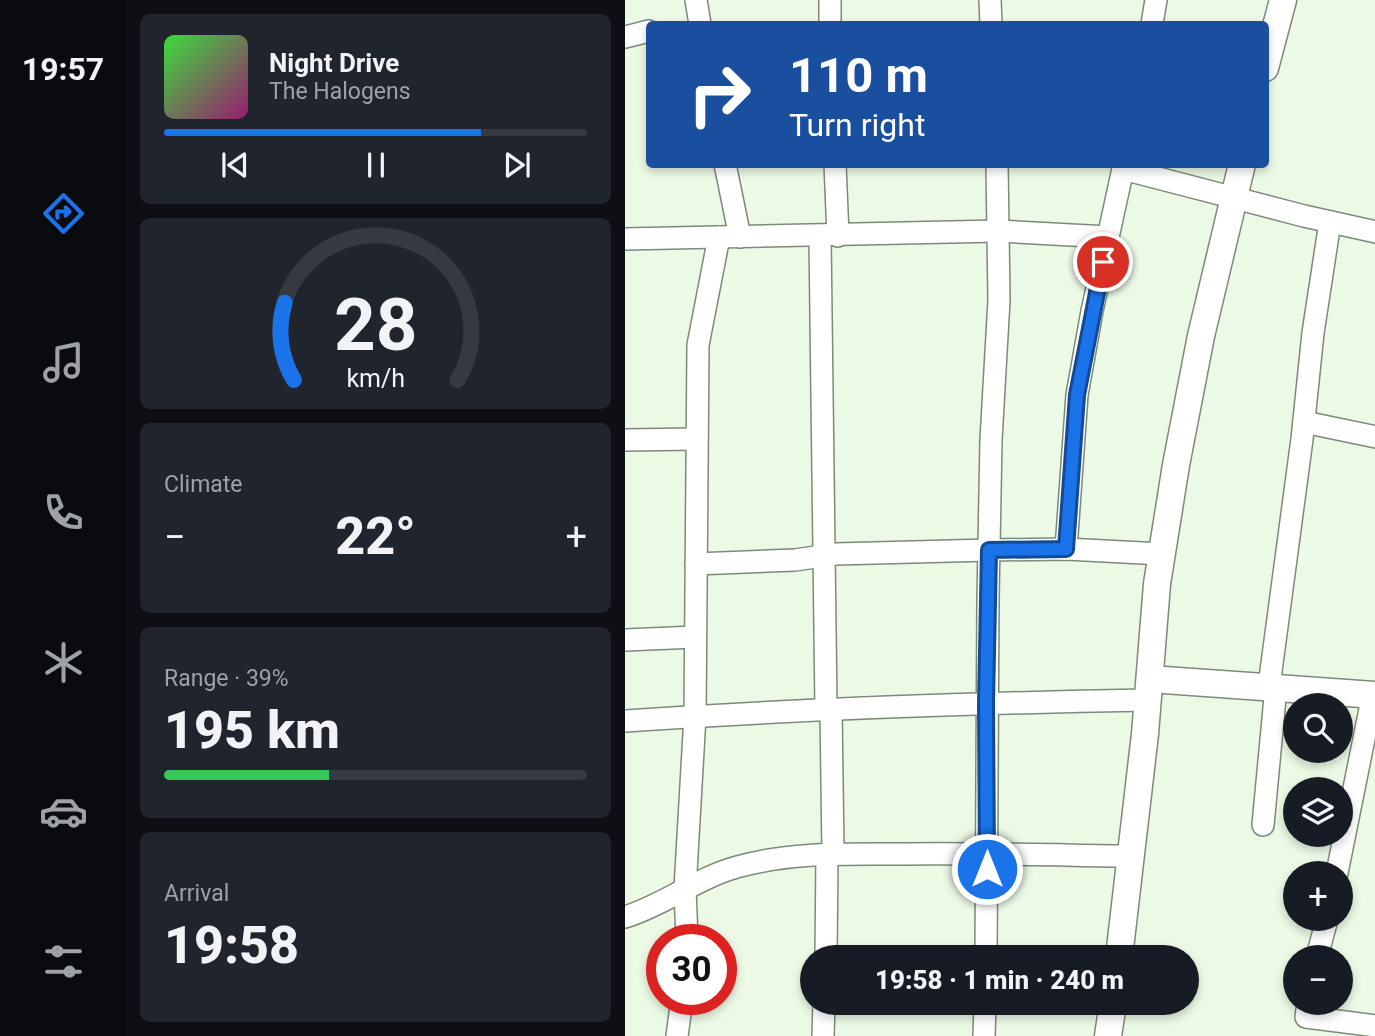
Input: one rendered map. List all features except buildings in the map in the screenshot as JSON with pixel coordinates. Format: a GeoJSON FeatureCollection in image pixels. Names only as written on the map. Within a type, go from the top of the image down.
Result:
{"type":"FeatureCollection","features":[{"type":"Feature","properties":{"kind":"street"},"geometry":{"type":"LineString","coordinates":[[830,0],[830,21]]}},
{"type":"Feature","properties":{"kind":"street"},"geometry":{"type":"LineString","coordinates":[[990,0],[991,21]]}},
{"type":"Feature","properties":{"kind":"street"},"geometry":{"type":"LineString","coordinates":[[1152,21],[1156,0]]}},
{"type":"Feature","properties":{"kind":"street"},"geometry":{"type":"LineString","coordinates":[[1269,53],[1283,0]]}},
{"type":"Feature","properties":{"kind":"street"},"geometry":{"type":"LineString","coordinates":[[625,37],[646,32]]}},
{"type":"Feature","properties":{"kind":"street"},"geometry":{"type":"LineString","coordinates":[[686,924],[685,889],[695,716],[698,345],[729,237],[725,168]]}},
{"type":"Feature","properties":{"kind":"street"},"geometry":{"type":"LineString","coordinates":[[826,945],[830,854],[825,556],[829,236],[835,168]]}},
{"type":"Feature","properties":{"kind":"street"},"geometry":{"type":"LineString","coordinates":[[986,945],[986,703],[991,440],[999,300],[997,168]]}},
{"type":"Feature","properties":{"kind":"street"},"geometry":{"type":"LineString","coordinates":[[1066,549],[1077,395],[1092,311],[1124,168]]}},
{"type":"Feature","properties":{"kind":"street"},"geometry":{"type":"LineString","coordinates":[[1128,168],[1375,232]]}},
{"type":"Feature","properties":{"kind":"street"},"geometry":{"type":"LineString","coordinates":[[1120,945],[1149,689],[1157,584],[1201,336],[1242,168]]}},
{"type":"Feature","properties":{"kind":"street"},"geometry":{"type":"LineString","coordinates":[[1263,825],[1273,687],[1313,333],[1330,222]]}},
{"type":"Feature","properties":{"kind":"street"},"geometry":{"type":"LineString","coordinates":[[625,239],[998,231],[1108,237]]}},
{"type":"Feature","properties":{"kind":"street"},"geometry":{"type":"LineString","coordinates":[[1304,422],[1375,437]]}},
{"type":"Feature","properties":{"kind":"street"},"geometry":{"type":"LineString","coordinates":[[625,440],[697,439]]}},
{"type":"Feature","properties":{"kind":"street"},"geometry":{"type":"LineString","coordinates":[[696,564],[989,550],[1066,549],[1162,554]]}},
{"type":"Feature","properties":{"kind":"street"},"geometry":{"type":"LineString","coordinates":[[625,640],[695,638]]}},
{"type":"Feature","properties":{"kind":"street"},"geometry":{"type":"LineString","coordinates":[[625,721],[986,703],[1149,689],[1273,687],[1374,694],[1339,861]]}},
{"type":"Feature","properties":{"kind":"street"},"geometry":{"type":"LineString","coordinates":[[625,917],[705,878],[736,867],[797,855],[987,853],[1130,856]]}},
{"type":"Feature","properties":{"kind":"street"},"geometry":{"type":"LineString","coordinates":[[677,1036],[680,1015]]}},
{"type":"Feature","properties":{"kind":"street"},"geometry":{"type":"LineString","coordinates":[[823,1036],[824,1015]]}},
{"type":"Feature","properties":{"kind":"street"},"geometry":{"type":"LineString","coordinates":[[984,1036],[985,1015]]}},
{"type":"Feature","properties":{"kind":"street"},"geometry":{"type":"LineString","coordinates":[[1108,1036],[1111,1015]]}},
{"type":"Feature","properties":{"kind":"street"},"geometry":{"type":"LineString","coordinates":[[1306,1015],[1375,1026]]}},
{"type":"Feature","properties":{"kind":"route"},"geometry":{"type":"LineString","coordinates":[[987,869],[989,550],[1066,549],[1077,395],[1103,262]]}}]}
